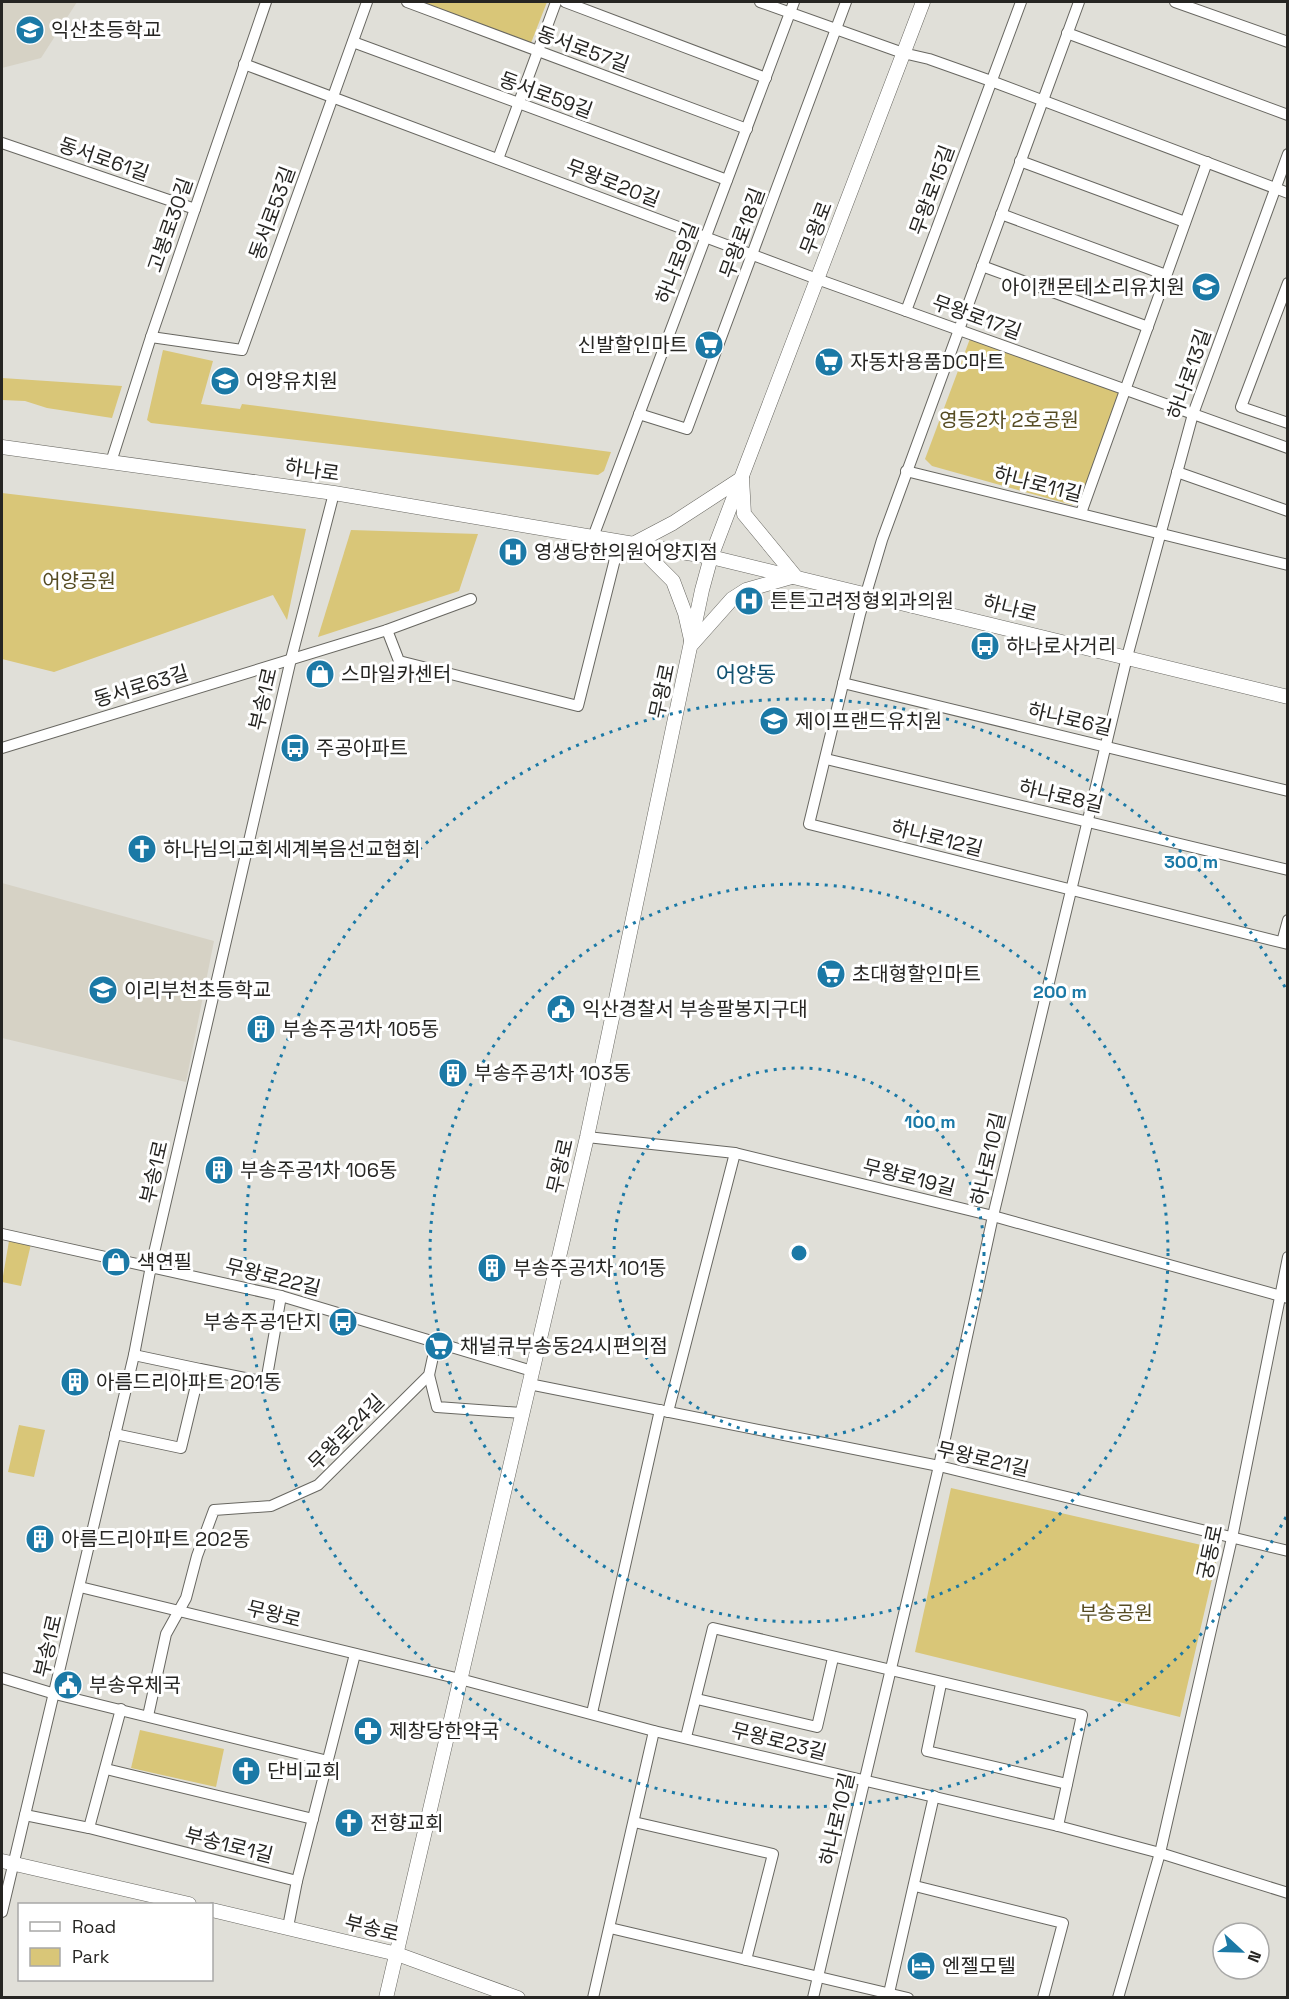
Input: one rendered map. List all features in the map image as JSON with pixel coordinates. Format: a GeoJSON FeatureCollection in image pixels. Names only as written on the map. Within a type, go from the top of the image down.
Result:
{"type":"FeatureCollection","features":[{"type":"Feature","properties":{"kind":"street","name":"고봉로30길"},"geometry":{"type":"LineString","coordinates":[[111,462],[151,337],[266,2]]}},
{"type":"Feature","properties":{"kind":"street","name":"동서로53길"},"geometry":{"type":"LineString","coordinates":[[151,337],[242,350],[367,2]]}},
{"type":"Feature","properties":{"kind":"street","name":"동서로57길"},"geometry":{"type":"LineString","coordinates":[[407,2],[747,129]]}},
{"type":"Feature","properties":{"kind":"street"},"geometry":{"type":"LineString","coordinates":[[498,159],[556,2]]}},
{"type":"Feature","properties":{"kind":"street"},"geometry":{"type":"LineString","coordinates":[[565,2],[766,78]]}},
{"type":"Feature","properties":{"kind":"street"},"geometry":{"type":"LineString","coordinates":[[760,2],[792,7],[903,53],[929,59],[991,81],[1287,193]]}},
{"type":"Feature","properties":{"kind":"street","name":"무왕로18길"},"geometry":{"type":"LineString","coordinates":[[639,414],[687,429],[846,2]]}},
{"type":"Feature","properties":{"kind":"street","name":"무왕로"},"geometry":{"type":"LineString","coordinates":[[386,1998],[587,1137],[711,557],[922,2]]}},
{"type":"Feature","properties":{"kind":"street","name":"무왕로15길"},"geometry":{"type":"LineString","coordinates":[[906,311],[1021,2]]}},
{"type":"Feature","properties":{"kind":"street"},"geometry":{"type":"LineString","coordinates":[[867,593],[906,471],[1079,2]]}},
{"type":"Feature","properties":{"kind":"street"},"geometry":{"type":"LineString","coordinates":[[1175,2],[1287,42]]}},
{"type":"Feature","properties":{"kind":"street","name":"하나로9길"},"geometry":{"type":"LineString","coordinates":[[593,537],[792,7]]}},
{"type":"Feature","properties":{"kind":"street"},"geometry":{"type":"LineString","coordinates":[[1067,33],[1287,115]]}},
{"type":"Feature","properties":{"kind":"street","name":"동서로59길"},"geometry":{"type":"LineString","coordinates":[[353,42],[518,105],[727,180]]}},
{"type":"Feature","properties":{"kind":"street","name":"무왕로20길"},"geometry":{"type":"LineString","coordinates":[[244,64],[817,279]]}},
{"type":"Feature","properties":{"kind":"street","name":"동서로61길"},"geometry":{"type":"LineString","coordinates":[[2,143],[195,208]]}},
{"type":"Feature","properties":{"kind":"street","name":"하나로13길"},"geometry":{"type":"LineString","coordinates":[[1127,657],[1193,414],[1287,154]]}},
{"type":"Feature","properties":{"kind":"street"},"geometry":{"type":"LineString","coordinates":[[1020,161],[1185,222]]}},
{"type":"Feature","properties":{"kind":"street"},"geometry":{"type":"LineString","coordinates":[[1081,513],[1207,162]]}},
{"type":"Feature","properties":{"kind":"street"},"geometry":{"type":"LineString","coordinates":[[1001,214],[1166,275]]}},
{"type":"Feature","properties":{"kind":"street"},"geometry":{"type":"LineString","coordinates":[[982,266],[1148,327]]}},
{"type":"Feature","properties":{"kind":"street","name":"무왕로17길"},"geometry":{"type":"LineString","coordinates":[[817,279],[1287,448]]}},
{"type":"Feature","properties":{"kind":"street"},"geometry":{"type":"LineString","coordinates":[[1287,283],[1241,407],[1287,423]]}},
{"type":"Feature","properties":{"kind":"street","name":"하나로"},"geometry":{"type":"LineString","coordinates":[[2,447],[334,493],[711,557],[867,593],[1287,697]]}},
{"type":"Feature","properties":{"kind":"street","name":"하나로11길"},"geometry":{"type":"LineString","coordinates":[[906,471],[1081,513],[1160,535]]}},
{"type":"Feature","properties":{"kind":"street"},"geometry":{"type":"LineString","coordinates":[[1177,472],[1287,511]]}},
{"type":"Feature","properties":{"kind":"street"},"geometry":{"type":"LineString","coordinates":[[742,478],[744,514],[795,576],[746,590],[732,599],[692,644],[685,613],[673,581],[635,543],[673,523],[742,478]]}},
{"type":"Feature","properties":{"kind":"street","name":"부송1로"},"geometry":{"type":"LineString","coordinates":[[2,1912],[7,1863],[25,1815],[55,1694],[291,659],[334,493]]}},
{"type":"Feature","properties":{"kind":"street"},"geometry":{"type":"LineString","coordinates":[[1160,535],[1287,565]]}},
{"type":"Feature","properties":{"kind":"street"},"geometry":{"type":"LineString","coordinates":[[387,630],[399,661],[578,706],[614,563],[616,541]]}},
{"type":"Feature","properties":{"kind":"street","name":"하나로12길"},"geometry":{"type":"LineString","coordinates":[[867,593],[809,824],[1285,943]]}},
{"type":"Feature","properties":{"kind":"street","name":"부송1로"},"geometry":{"type":"LineString","coordinates":[[291,659],[387,630],[471,599]]}},
{"type":"Feature","properties":{"kind":"street","name":"하나로10길"},"geometry":{"type":"LineString","coordinates":[[813,1998],[939,1466],[993,1216],[1127,657]]}},
{"type":"Feature","properties":{"kind":"street","name":"동서로63길"},"geometry":{"type":"LineString","coordinates":[[2,748],[291,659]]}},
{"type":"Feature","properties":{"kind":"street","name":"하나로6길"},"geometry":{"type":"LineString","coordinates":[[843,683],[1287,791]]}},
{"type":"Feature","properties":{"kind":"street","name":"하나로8길"},"geometry":{"type":"LineString","coordinates":[[826,759],[1287,870]]}},
{"type":"Feature","properties":{"kind":"street"},"geometry":{"type":"LineString","coordinates":[[1285,943],[1287,920]]}},
{"type":"Feature","properties":{"kind":"street","name":"무왕로19길"},"geometry":{"type":"LineString","coordinates":[[587,1137],[735,1153],[993,1216],[1283,1297]]}},
{"type":"Feature","properties":{"kind":"street"},"geometry":{"type":"LineString","coordinates":[[592,1713],[664,1411],[735,1153]]}},
{"type":"Feature","properties":{"kind":"street","name":"무왕로22길"},"geometry":{"type":"LineString","coordinates":[[2,1234],[281,1296],[436,1343],[530,1378]]}},
{"type":"Feature","properties":{"kind":"street","name":"궁동로"},"geometry":{"type":"LineString","coordinates":[[1119,1998],[1160,1853],[1232,1538],[1283,1297],[1287,1257]]}},
{"type":"Feature","properties":{"kind":"street"},"geometry":{"type":"LineString","coordinates":[[134,1355],[266,1382],[281,1296]]}},
{"type":"Feature","properties":{"kind":"street"},"geometry":{"type":"LineString","coordinates":[[436,1343],[429,1375],[437,1407],[522,1413]]}},
{"type":"Feature","properties":{"kind":"street"},"geometry":{"type":"LineString","coordinates":[[115,1434],[181,1448],[201,1369]]}},
{"type":"Feature","properties":{"kind":"street","name":"무왕로24길"},"geometry":{"type":"LineString","coordinates":[[148,1716],[166,1634],[186,1598],[197,1556],[214,1510],[271,1506],[318,1485],[429,1375]]}},
{"type":"Feature","properties":{"kind":"street","name":"무왕로21길"},"geometry":{"type":"LineString","coordinates":[[530,1378],[664,1411],[939,1466],[1287,1551]]}},
{"type":"Feature","properties":{"kind":"street","name":"무왕로"},"geometry":{"type":"LineString","coordinates":[[80,1587],[460,1679]]}},
{"type":"Feature","properties":{"kind":"street"},"geometry":{"type":"LineString","coordinates":[[686,1737],[713,1628],[941,1684],[1082,1715],[1058,1826]]}},
{"type":"Feature","properties":{"kind":"street"},"geometry":{"type":"LineString","coordinates":[[288,1927],[297,1881],[355,1654]]}},
{"type":"Feature","properties":{"kind":"street"},"geometry":{"type":"LineString","coordinates":[[697,1699],[817,1727],[834,1658]]}},
{"type":"Feature","properties":{"kind":"street"},"geometry":{"type":"LineString","coordinates":[[2,1678],[55,1694]]}},
{"type":"Feature","properties":{"kind":"street","name":"무왕로23길"},"geometry":{"type":"LineString","coordinates":[[460,1679],[654,1731],[934,1796],[1160,1853]]}},
{"type":"Feature","properties":{"kind":"street"},"geometry":{"type":"LineString","coordinates":[[941,1684],[927,1751],[1067,1784]]}},
{"type":"Feature","properties":{"kind":"street","name":"부송1로"},"geometry":{"type":"LineString","coordinates":[[55,1694],[328,1761]]}},
{"type":"Feature","properties":{"kind":"street"},"geometry":{"type":"LineString","coordinates":[[89,1828],[121,1709]]}},
{"type":"Feature","properties":{"kind":"street"},"geometry":{"type":"LineString","coordinates":[[593,1998],[654,1731]]}},
{"type":"Feature","properties":{"kind":"street"},"geometry":{"type":"LineString","coordinates":[[106,1769],[313,1819]]}},
{"type":"Feature","properties":{"kind":"street"},"geometry":{"type":"LineString","coordinates":[[889,1993],[934,1796]]}},
{"type":"Feature","properties":{"kind":"street","name":"부송1로1길"},"geometry":{"type":"LineString","coordinates":[[25,1815],[89,1828],[297,1881]]}},
{"type":"Feature","properties":{"kind":"street"},"geometry":{"type":"LineString","coordinates":[[634,1822],[773,1854],[746,1960]]}},
{"type":"Feature","properties":{"kind":"street"},"geometry":{"type":"LineString","coordinates":[[1160,1853],[1287,1893]]}},
{"type":"Feature","properties":{"kind":"street"},"geometry":{"type":"LineString","coordinates":[[7,1863],[180,1903]]}},
{"type":"Feature","properties":{"kind":"street"},"geometry":{"type":"LineString","coordinates":[[915,1886],[1063,1923],[1043,1998]]}},
{"type":"Feature","properties":{"kind":"street","name":"부송로"},"geometry":{"type":"LineString","coordinates":[[213,1910],[397,1954],[519,1998]]}},
{"type":"Feature","properties":{"kind":"street"},"geometry":{"type":"LineString","coordinates":[[610,1928],[908,1998]]}},
{"type":"Feature","properties":{"kind":"shaded area","name":"익산초등학교"},"geometry":{"type":"Polygon","coordinates":[[[2,2],[77,2],[41,58],[2,68],[2,2]]]}},
{"type":"Feature","properties":{"kind":"shaded area","name":"이리부천초등학교"},"geometry":{"type":"Polygon","coordinates":[[[2,883],[214,941],[186,1082],[2,1038],[2,883]]]}},
{"type":"Feature","properties":{"kind":"green space"},"geometry":{"type":"Polygon","coordinates":[[[419,2],[547,2],[531,43],[419,2]]]}},
{"type":"Feature","properties":{"kind":"green space","name":"영등2차 2호공원"},"geometry":{"type":"Polygon","coordinates":[[[971,336],[1120,391],[1081,499],[1072,505],[932,466],[925,459],[971,336]]]}},
{"type":"Feature","properties":{"kind":"green space"},"geometry":{"type":"Polygon","coordinates":[[[163,350],[213,361],[201,404],[240,409],[242,404],[611,452],[604,471],[598,475],[151,423],[147,420],[163,350]]]}},
{"type":"Feature","properties":{"kind":"green space"},"geometry":{"type":"Polygon","coordinates":[[[2,378],[122,386],[112,418],[47,408],[25,401],[2,400],[2,378]]]}},
{"type":"Feature","properties":{"kind":"green space","name":"어양공원"},"geometry":{"type":"Polygon","coordinates":[[[2,493],[306,529],[287,620],[273,595],[54,672],[2,659],[2,493]]]}},
{"type":"Feature","properties":{"kind":"green space"},"geometry":{"type":"Polygon","coordinates":[[[351,530],[478,534],[459,591],[318,637],[351,530]]]}},
{"type":"Feature","properties":{"kind":"green space"},"geometry":{"type":"Polygon","coordinates":[[[10,1235],[32,1240],[21,1286],[2,1282],[10,1235]]]}},
{"type":"Feature","properties":{"kind":"green space"},"geometry":{"type":"Polygon","coordinates":[[[19,1425],[45,1430],[34,1477],[8,1472],[19,1425]]]}},
{"type":"Feature","properties":{"kind":"green space","name":"부송공원"},"geometry":{"type":"Polygon","coordinates":[[[951,1488],[1219,1549],[1180,1717],[915,1652],[951,1488]]]}},
{"type":"Feature","properties":{"kind":"green space"},"geometry":{"type":"Polygon","coordinates":[[[140,1730],[224,1749],[216,1787],[131,1768],[140,1730]]]}},
{"type":"Feature","properties":{"kind":"place","name":"익산초등학교"},"geometry":{"type":"Point","coordinates":[30,30]}},
{"type":"Feature","properties":{"kind":"place","name":"아이캔몬테소리유치원"},"geometry":{"type":"Point","coordinates":[1206,287]}},
{"type":"Feature","properties":{"kind":"place","name":"신발할인마트"},"geometry":{"type":"Point","coordinates":[709,345]}},
{"type":"Feature","properties":{"kind":"place","name":"자동차용품DC마트"},"geometry":{"type":"Point","coordinates":[829,362]}},
{"type":"Feature","properties":{"kind":"place","name":"어양유치원"},"geometry":{"type":"Point","coordinates":[225,381]}},
{"type":"Feature","properties":{"kind":"place","name":"영생당한의원어양지점"},"geometry":{"type":"Point","coordinates":[513,552]}},
{"type":"Feature","properties":{"kind":"place","name":"튼튼고려정형외과의원"},"geometry":{"type":"Point","coordinates":[749,601]}},
{"type":"Feature","properties":{"kind":"place","name":"하나로사거리"},"geometry":{"type":"Point","coordinates":[985,646]}},
{"type":"Feature","properties":{"kind":"place","name":"스마일카센터"},"geometry":{"type":"Point","coordinates":[320,674]}},
{"type":"Feature","properties":{"kind":"place","name":"제이프랜드유치원"},"geometry":{"type":"Point","coordinates":[774,721]}},
{"type":"Feature","properties":{"kind":"place","name":"주공아파트"},"geometry":{"type":"Point","coordinates":[295,748]}},
{"type":"Feature","properties":{"kind":"place","name":"하나님의교회세계복음선교협회"},"geometry":{"type":"Point","coordinates":[142,849]}},
{"type":"Feature","properties":{"kind":"place","name":"초대형할인마트"},"geometry":{"type":"Point","coordinates":[831,974]}},
{"type":"Feature","properties":{"kind":"place","name":"이리부천초등학교"},"geometry":{"type":"Point","coordinates":[103,990]}},
{"type":"Feature","properties":{"kind":"place","name":"익산경찰서 부송팔봉지구대"},"geometry":{"type":"Point","coordinates":[561,1009]}},
{"type":"Feature","properties":{"kind":"place","name":"부송주공1차 105동"},"geometry":{"type":"Point","coordinates":[261,1029]}},
{"type":"Feature","properties":{"kind":"place","name":"부송주공1차 103동"},"geometry":{"type":"Point","coordinates":[453,1073]}},
{"type":"Feature","properties":{"kind":"place","name":"부송주공1차 106동"},"geometry":{"type":"Point","coordinates":[219,1170]}},
{"type":"Feature","properties":{"kind":"place","name":"색연필"},"geometry":{"type":"Point","coordinates":[116,1262]}},
{"type":"Feature","properties":{"kind":"place","name":"부송주공1차 101동"},"geometry":{"type":"Point","coordinates":[492,1268]}},
{"type":"Feature","properties":{"kind":"place","name":"부송주공1단지"},"geometry":{"type":"Point","coordinates":[343,1322]}},
{"type":"Feature","properties":{"kind":"place","name":"채널큐부송동24시편의점"},"geometry":{"type":"Point","coordinates":[439,1346]}},
{"type":"Feature","properties":{"kind":"place","name":"아름드리아파트 201동"},"geometry":{"type":"Point","coordinates":[75,1382]}},
{"type":"Feature","properties":{"kind":"place","name":"아름드리아파트 202동"},"geometry":{"type":"Point","coordinates":[40,1539]}},
{"type":"Feature","properties":{"kind":"place","name":"부송우체국"},"geometry":{"type":"Point","coordinates":[68,1685]}},
{"type":"Feature","properties":{"kind":"place","name":"제창당한약국"},"geometry":{"type":"Point","coordinates":[368,1731]}},
{"type":"Feature","properties":{"kind":"place","name":"단비교회"},"geometry":{"type":"Point","coordinates":[246,1771]}},
{"type":"Feature","properties":{"kind":"place","name":"전향교회"},"geometry":{"type":"Point","coordinates":[349,1823]}},
{"type":"Feature","properties":{"kind":"place","name":"엔젤모텔"},"geometry":{"type":"Point","coordinates":[921,1966]}},
{"type":"Feature","properties":{"kind":"district","name":"어양동"},"geometry":{"type":"Point","coordinates":[746,674]}}]}
